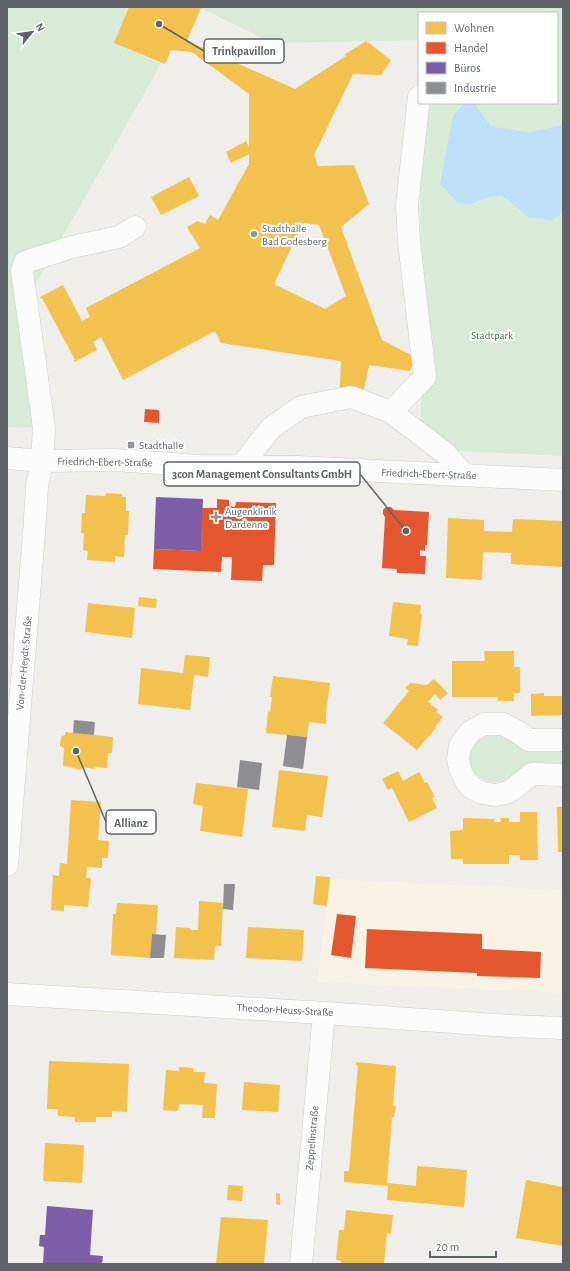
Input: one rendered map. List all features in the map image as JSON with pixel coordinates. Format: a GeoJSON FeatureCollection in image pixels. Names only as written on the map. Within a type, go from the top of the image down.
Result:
{"type":"FeatureCollection","features":[{"type":"Feature","properties":{"kind":"street"},"geometry":{"type":"LineString","coordinates":[[391,412],[424,377],[409,242],[407,205],[418,104]]}},
{"type":"Feature","properties":{"kind":"street","name":"Von-der-Heydt-Straße"},"geometry":{"type":"LineString","coordinates":[[7,865],[37,486],[42,460],[44,428],[22,271],[25,262],[72,247],[119,238],[135,227]]}},
{"type":"Feature","properties":{"kind":"street"},"geometry":{"type":"LineString","coordinates":[[241,466],[270,428],[301,406],[351,397],[391,412],[445,452],[463,474]]}},
{"type":"Feature","properties":{"kind":"street","name":"Friedrich-Ebert-Straße"},"geometry":{"type":"LineString","coordinates":[[7,458],[42,460],[116,460],[200,466],[241,466],[463,474],[563,480]]}},
{"type":"Feature","properties":{"kind":"street"},"geometry":{"type":"LineString","coordinates":[[563,740],[529,740],[503,724],[484,724],[470,732],[460,746],[458,759],[460,769],[465,780],[471,786],[482,793],[495,795],[506,793],[514,789],[532,774],[563,775]]}},
{"type":"Feature","properties":{"kind":"street","name":"Theodor-Heuss-Straße"},"geometry":{"type":"LineString","coordinates":[[7,994],[510,1026],[563,1028]]}},
{"type":"Feature","properties":{"kind":"street","name":"Zeppelinstraße"},"geometry":{"type":"LineString","coordinates":[[301,1264],[324,1013]]}},
{"type":"Feature","properties":{"kind":"shaded area"},"geometry":{"type":"Polygon","coordinates":[[[330,879],[563,890],[563,993],[317,982],[330,879]]]}},
{"type":"Feature","properties":{"kind":"green space"},"geometry":{"type":"Polygon","coordinates":[[[7,7],[129,7],[114,43],[161,64],[35,285],[37,428],[7,427],[7,7]]]}},
{"type":"Feature","properties":{"kind":"green space"},"geometry":{"type":"Polygon","coordinates":[[[198,7],[563,7],[563,125],[529,132],[491,126],[475,104],[558,104],[558,12],[418,12],[418,40],[273,43],[198,7]]]}},
{"type":"Feature","properties":{"kind":"green space","name":"Stadtpark"},"geometry":{"type":"Polygon","coordinates":[[[420,104],[465,104],[470,204],[489,197],[502,196],[513,204],[552,220],[563,213],[563,456],[421,449],[420,104]]]}},
{"type":"Feature","properties":{"kind":"green space"},"geometry":{"type":"Polygon","coordinates":[[[488,733],[495,733],[563,750],[563,765],[529,766],[509,779],[503,781],[490,782],[484,780],[474,772],[471,766],[470,753],[474,743],[488,733]]]}},
{"type":"Feature","properties":{"kind":"water"},"geometry":{"type":"Polygon","coordinates":[[[463,104],[475,104],[491,126],[529,132],[563,125],[563,213],[552,220],[528,217],[502,196],[489,197],[470,204],[458,203],[440,184],[453,116],[463,104]]]}},
{"type":"Feature","properties":{"kind":"building: Wohnen","name":"Stadthalle Bad Godesberg"},"geometry":{"type":"Polygon","coordinates":[[[129,7],[198,7],[201,8],[187,41],[295,89],[346,56],[344,55],[366,41],[391,60],[381,75],[353,74],[314,155],[318,166],[354,165],[369,204],[341,227],[382,340],[415,357],[410,371],[369,365],[360,408],[339,405],[341,361],[221,343],[215,331],[123,380],[101,337],[93,342],[97,350],[74,362],[75,360],[42,298],[41,299],[40,297],[63,285],[82,321],[90,317],[86,308],[200,248],[187,227],[198,221],[205,224],[210,215],[218,220],[249,164],[249,154],[231,163],[226,152],[246,141],[249,147],[249,94],[192,52],[171,50],[165,64],[114,43],[129,7]],[[303,223],[274,284],[325,309],[346,296],[319,225],[303,223]]]}},
{"type":"Feature","properties":{"kind":"building: Wohnen"},"geometry":{"type":"Polygon","coordinates":[[[189,177],[199,196],[161,215],[151,197],[189,177]]]}},
{"type":"Feature","properties":{"kind":"building: Wohnen"},"geometry":{"type":"Polygon","coordinates":[[[106,493],[122,494],[122,497],[126,497],[126,511],[129,511],[128,535],[125,535],[124,557],[115,556],[115,562],[87,560],[88,551],[83,550],[84,533],[81,533],[82,513],[85,513],[86,495],[105,496],[106,493]]]}},
{"type":"Feature","properties":{"kind":"building: Wohnen"},"geometry":{"type":"Polygon","coordinates":[[[448,518],[484,520],[484,531],[512,532],[513,519],[563,521],[563,567],[511,564],[511,553],[483,552],[482,580],[446,578],[448,518]]]}},
{"type":"Feature","properties":{"kind":"building: Wohnen"},"geometry":{"type":"Polygon","coordinates":[[[139,597],[157,599],[156,608],[138,606],[139,597]]]}},
{"type":"Feature","properties":{"kind":"building: Wohnen"},"geometry":{"type":"Polygon","coordinates":[[[393,602],[421,605],[420,614],[422,614],[418,646],[407,645],[408,639],[389,636],[393,602]]]}},
{"type":"Feature","properties":{"kind":"building: Wohnen"},"geometry":{"type":"Polygon","coordinates":[[[88,603],[135,608],[132,638],[85,632],[88,603]]]}},
{"type":"Feature","properties":{"kind":"building: Wohnen"},"geometry":{"type":"Polygon","coordinates":[[[484,651],[514,651],[514,667],[520,667],[520,693],[514,693],[514,701],[498,701],[498,697],[452,697],[452,661],[485,661],[484,651]]]}},
{"type":"Feature","properties":{"kind":"building: Wohnen"},"geometry":{"type":"Polygon","coordinates":[[[185,655],[210,657],[208,677],[194,675],[190,710],[138,704],[141,668],[183,673],[185,655]]]}},
{"type":"Feature","properties":{"kind":"building: Wohnen"},"geometry":{"type":"Polygon","coordinates":[[[273,676],[330,683],[326,724],[309,722],[307,737],[266,733],[268,711],[270,712],[272,697],[270,697],[273,676]]]}},
{"type":"Feature","properties":{"kind":"building: Wohnen"},"geometry":{"type":"Polygon","coordinates":[[[434,679],[448,693],[440,700],[435,694],[428,702],[438,710],[436,712],[443,717],[435,727],[436,728],[417,750],[383,723],[409,691],[405,688],[410,683],[427,685],[434,679]]]}},
{"type":"Feature","properties":{"kind":"building: Wohnen"},"geometry":{"type":"Polygon","coordinates":[[[544,693],[544,696],[563,696],[563,715],[531,716],[531,694],[544,693]]]}},
{"type":"Feature","properties":{"kind":"building: Wohnen"},"geometry":{"type":"Polygon","coordinates":[[[65,732],[113,737],[112,753],[108,753],[107,768],[95,767],[95,769],[83,767],[80,770],[73,767],[63,766],[64,748],[60,746],[61,737],[65,735],[65,732]]]}},
{"type":"Feature","properties":{"kind":"building: Wohnen"},"geometry":{"type":"Polygon","coordinates":[[[279,770],[328,776],[322,817],[307,815],[305,831],[272,827],[279,770]]]}},
{"type":"Feature","properties":{"kind":"building: Wohnen"},"geometry":{"type":"Polygon","coordinates":[[[398,771],[403,781],[419,772],[425,783],[427,782],[435,797],[432,798],[437,808],[409,822],[392,788],[388,790],[382,779],[398,771]]]}},
{"type":"Feature","properties":{"kind":"building: Wohnen"},"geometry":{"type":"Polygon","coordinates":[[[196,783],[248,789],[242,837],[200,831],[203,806],[193,804],[196,783]]]}},
{"type":"Feature","properties":{"kind":"building: Wohnen"},"geometry":{"type":"Polygon","coordinates":[[[71,800],[101,802],[98,840],[109,841],[108,858],[102,858],[102,868],[87,867],[86,878],[91,878],[88,907],[64,905],[64,911],[51,910],[53,875],[59,876],[60,863],[67,864],[71,800]]]}},
{"type":"Feature","properties":{"kind":"building: Wohnen"},"geometry":{"type":"Polygon","coordinates":[[[557,807],[563,807],[563,852],[558,852],[557,807]]]}},
{"type":"Feature","properties":{"kind":"building: Wohnen"},"geometry":{"type":"Polygon","coordinates":[[[520,812],[537,812],[538,860],[520,860],[520,855],[509,855],[509,864],[463,864],[463,859],[451,859],[450,831],[463,830],[463,818],[494,819],[494,822],[501,822],[500,818],[509,818],[509,822],[520,822],[520,812]]]}},
{"type":"Feature","properties":{"kind":"building: Wohnen"},"geometry":{"type":"Polygon","coordinates":[[[316,876],[330,877],[327,906],[313,904],[316,876]]]}},
{"type":"Feature","properties":{"kind":"building: Wohnen"},"geometry":{"type":"Polygon","coordinates":[[[199,901],[223,903],[221,946],[215,946],[214,960],[174,958],[176,927],[198,930],[199,901]]]}},
{"type":"Feature","properties":{"kind":"building: Wohnen"},"geometry":{"type":"Polygon","coordinates":[[[117,903],[158,905],[156,935],[152,934],[150,958],[111,955],[113,914],[116,914],[117,903]]]}},
{"type":"Feature","properties":{"kind":"building: Wohnen"},"geometry":{"type":"Polygon","coordinates":[[[248,927],[304,930],[302,961],[246,958],[248,927]]]}},
{"type":"Feature","properties":{"kind":"building: Wohnen"},"geometry":{"type":"Polygon","coordinates":[[[49,1061],[129,1064],[127,1112],[112,1111],[112,1117],[96,1117],[96,1122],[75,1122],[75,1117],[58,1116],[58,1109],[47,1109],[49,1061]]]}},
{"type":"Feature","properties":{"kind":"building: Wohnen"},"geometry":{"type":"Polygon","coordinates":[[[356,1062],[396,1066],[393,1106],[396,1106],[394,1117],[392,1117],[387,1183],[416,1186],[417,1166],[467,1170],[464,1207],[387,1200],[388,1186],[344,1182],[344,1171],[349,1171],[358,1065],[356,1065],[356,1062]]]}},
{"type":"Feature","properties":{"kind":"building: Wohnen"},"geometry":{"type":"Polygon","coordinates":[[[179,1067],[193,1068],[193,1072],[205,1072],[204,1083],[217,1084],[215,1118],[202,1118],[203,1105],[179,1104],[178,1111],[163,1110],[166,1070],[179,1071],[179,1067]]]}},
{"type":"Feature","properties":{"kind":"building: Wohnen"},"geometry":{"type":"Polygon","coordinates":[[[244,1082],[280,1085],[278,1112],[242,1110],[244,1082]]]}},
{"type":"Feature","properties":{"kind":"building: Wohnen"},"geometry":{"type":"Polygon","coordinates":[[[45,1143],[84,1145],[82,1183],[43,1181],[45,1143]]]}},
{"type":"Feature","properties":{"kind":"building: Wohnen"},"geometry":{"type":"Polygon","coordinates":[[[526,1180],[563,1187],[563,1246],[516,1238],[526,1180]]]}},
{"type":"Feature","properties":{"kind":"building: Wohnen"},"geometry":{"type":"Polygon","coordinates":[[[228,1185],[243,1186],[242,1201],[227,1200],[228,1185]]]}},
{"type":"Feature","properties":{"kind":"building: Wohnen"},"geometry":{"type":"Polygon","coordinates":[[[276,1193],[280,1194],[280,1205],[276,1204],[276,1193]]]}},
{"type":"Feature","properties":{"kind":"building: Wohnen"},"geometry":{"type":"Polygon","coordinates":[[[346,1210],[393,1215],[391,1234],[387,1233],[384,1264],[341,1264],[341,1261],[336,1260],[339,1230],[344,1230],[346,1210]]]}},
{"type":"Feature","properties":{"kind":"building: Wohnen"},"geometry":{"type":"Polygon","coordinates":[[[221,1217],[268,1220],[264,1264],[216,1264],[221,1217]]]}},
{"type":"Feature","properties":{"kind":"building: Handel"},"geometry":{"type":"Polygon","coordinates":[[[145,409],[159,410],[159,423],[144,422],[145,409]]]}},
{"type":"Feature","properties":{"kind":"building: Handel"},"geometry":{"type":"Polygon","coordinates":[[[217,499],[229,500],[229,506],[235,507],[236,502],[276,503],[274,565],[263,565],[262,581],[231,580],[232,557],[222,557],[221,572],[153,569],[154,549],[201,551],[202,508],[217,508],[217,499]]]}},
{"type":"Feature","properties":{"kind":"building: Handel"},"geometry":{"type":"Polygon","coordinates":[[[386,507],[391,507],[394,510],[429,512],[427,545],[425,545],[425,551],[420,550],[420,556],[426,556],[425,574],[397,573],[397,569],[382,568],[385,517],[383,510],[386,507]]]}},
{"type":"Feature","properties":{"kind":"building: Handel"},"geometry":{"type":"Polygon","coordinates":[[[337,914],[356,916],[351,958],[331,955],[337,914]]]}},
{"type":"Feature","properties":{"kind":"building: Handel"},"geometry":{"type":"Polygon","coordinates":[[[367,929],[482,934],[482,949],[541,952],[540,978],[477,976],[477,973],[365,968],[367,929]]]}},
{"type":"Feature","properties":{"kind":"building: Büros"},"geometry":{"type":"Polygon","coordinates":[[[156,497],[203,499],[201,551],[154,549],[156,497]]]}},
{"type":"Feature","properties":{"kind":"building: Büros"},"geometry":{"type":"Polygon","coordinates":[[[47,1206],[93,1210],[90,1255],[103,1256],[102,1264],[43,1264],[44,1247],[39,1246],[40,1235],[45,1235],[47,1206]]]}},
{"type":"Feature","properties":{"kind":"building: Industrie"},"geometry":{"type":"Polygon","coordinates":[[[74,720],[95,722],[94,735],[73,733],[74,720]]]}},
{"type":"Feature","properties":{"kind":"building: Industrie"},"geometry":{"type":"Polygon","coordinates":[[[287,735],[307,737],[303,769],[283,766],[287,735]]]}},
{"type":"Feature","properties":{"kind":"building: Industrie"},"geometry":{"type":"Polygon","coordinates":[[[240,760],[262,763],[259,790],[237,787],[240,760]]]}},
{"type":"Feature","properties":{"kind":"building: Industrie"},"geometry":{"type":"Polygon","coordinates":[[[224,884],[235,884],[233,910],[223,909],[224,884]]]}},
{"type":"Feature","properties":{"kind":"building: Industrie"},"geometry":{"type":"Polygon","coordinates":[[[152,934],[166,935],[164,958],[150,958],[152,934]]]}},
{"type":"Feature","properties":{"kind":"place","name":"Trinkpavillon"},"geometry":{"type":"Point","coordinates":[159,24]}},
{"type":"Feature","properties":{"kind":"place","name":"Stadthalle Bad Godesberg"},"geometry":{"type":"Point","coordinates":[254,234]}},
{"type":"Feature","properties":{"kind":"place","name":"Stadthalle"},"geometry":{"type":"Point","coordinates":[131,445]}},
{"type":"Feature","properties":{"kind":"place","name":"Augenklinik Dardenne"},"geometry":{"type":"Point","coordinates":[216,517]}},
{"type":"Feature","properties":{"kind":"place","name":"3con Management Consultants GmbH"},"geometry":{"type":"Point","coordinates":[406,531]}},
{"type":"Feature","properties":{"kind":"place","name":"Allianz"},"geometry":{"type":"Point","coordinates":[76,751]}}]}
